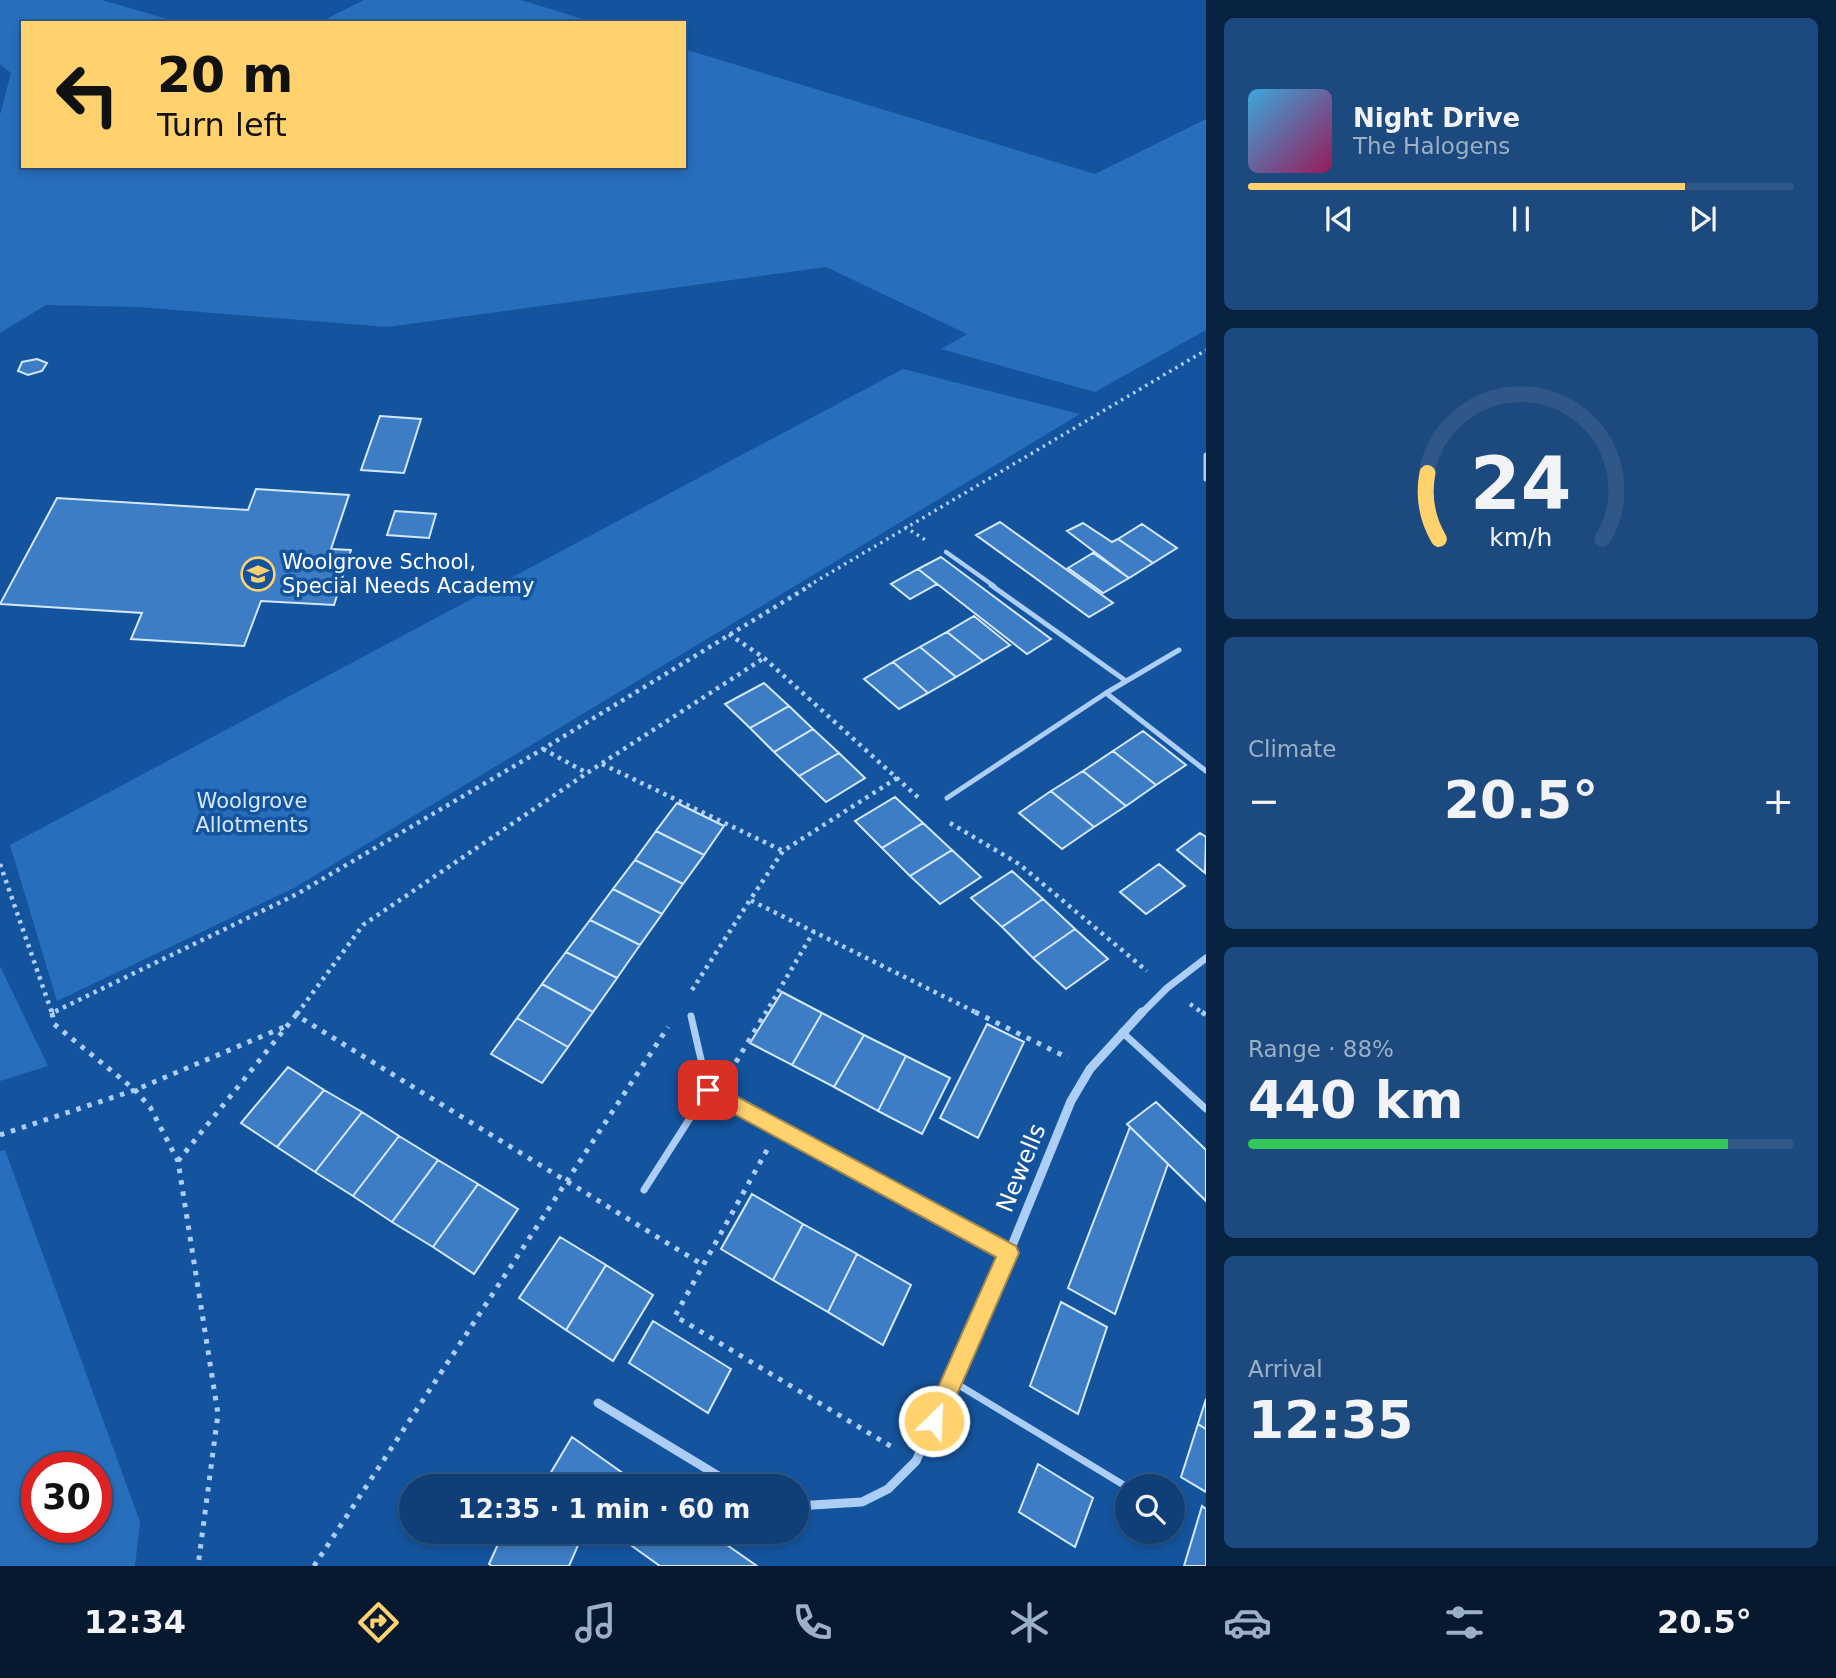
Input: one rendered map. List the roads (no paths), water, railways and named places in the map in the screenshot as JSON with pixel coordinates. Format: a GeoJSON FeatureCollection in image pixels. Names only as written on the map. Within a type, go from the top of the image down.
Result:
{"type":"FeatureCollection","features":[{"type":"Feature","properties":{"kind":"street"},"geometry":{"type":"LineString","coordinates":[[1206,455],[1206,479]]}},
{"type":"Feature","properties":{"kind":"street","name":"Newells"},"geometry":{"type":"LineString","coordinates":[[809,1505],[862,1502],[888,1489],[916,1461],[1009,1253],[1071,1101],[1090,1069],[1122,1032],[1167,988],[1206,958]]}},
{"type":"Feature","properties":{"kind":"street"},"geometry":{"type":"LineString","coordinates":[[598,1404],[715,1474]]}},
{"type":"Feature","properties":{"kind":"lane"},"geometry":{"type":"LineString","coordinates":[[946,552],[1126,681]]}},
{"type":"Feature","properties":{"kind":"lane"},"geometry":{"type":"LineString","coordinates":[[947,798],[1106,693],[1179,650]]}},
{"type":"Feature","properties":{"kind":"lane"},"geometry":{"type":"LineString","coordinates":[[1106,693],[1206,771]]}},
{"type":"Feature","properties":{"kind":"lane"},"geometry":{"type":"LineString","coordinates":[[691,1016],[708,1090],[1009,1253]]}},
{"type":"Feature","properties":{"kind":"lane"},"geometry":{"type":"LineString","coordinates":[[1122,1032],[1206,1109]]}},
{"type":"Feature","properties":{"kind":"lane"},"geometry":{"type":"LineString","coordinates":[[644,1189],[708,1090]]}},
{"type":"Feature","properties":{"kind":"lane"},"geometry":{"type":"LineString","coordinates":[[953,1381],[1115,1480]]}},
{"type":"Feature","properties":{"kind":"place","name":"Woolgrove School, Special Needs Academy"},"geometry":{"type":"Point","coordinates":[258,574]}},
{"type":"Feature","properties":{"kind":"park label","name":"Woolgrove Allotments"},"geometry":{"type":"Point","coordinates":[252,813]}}]}
